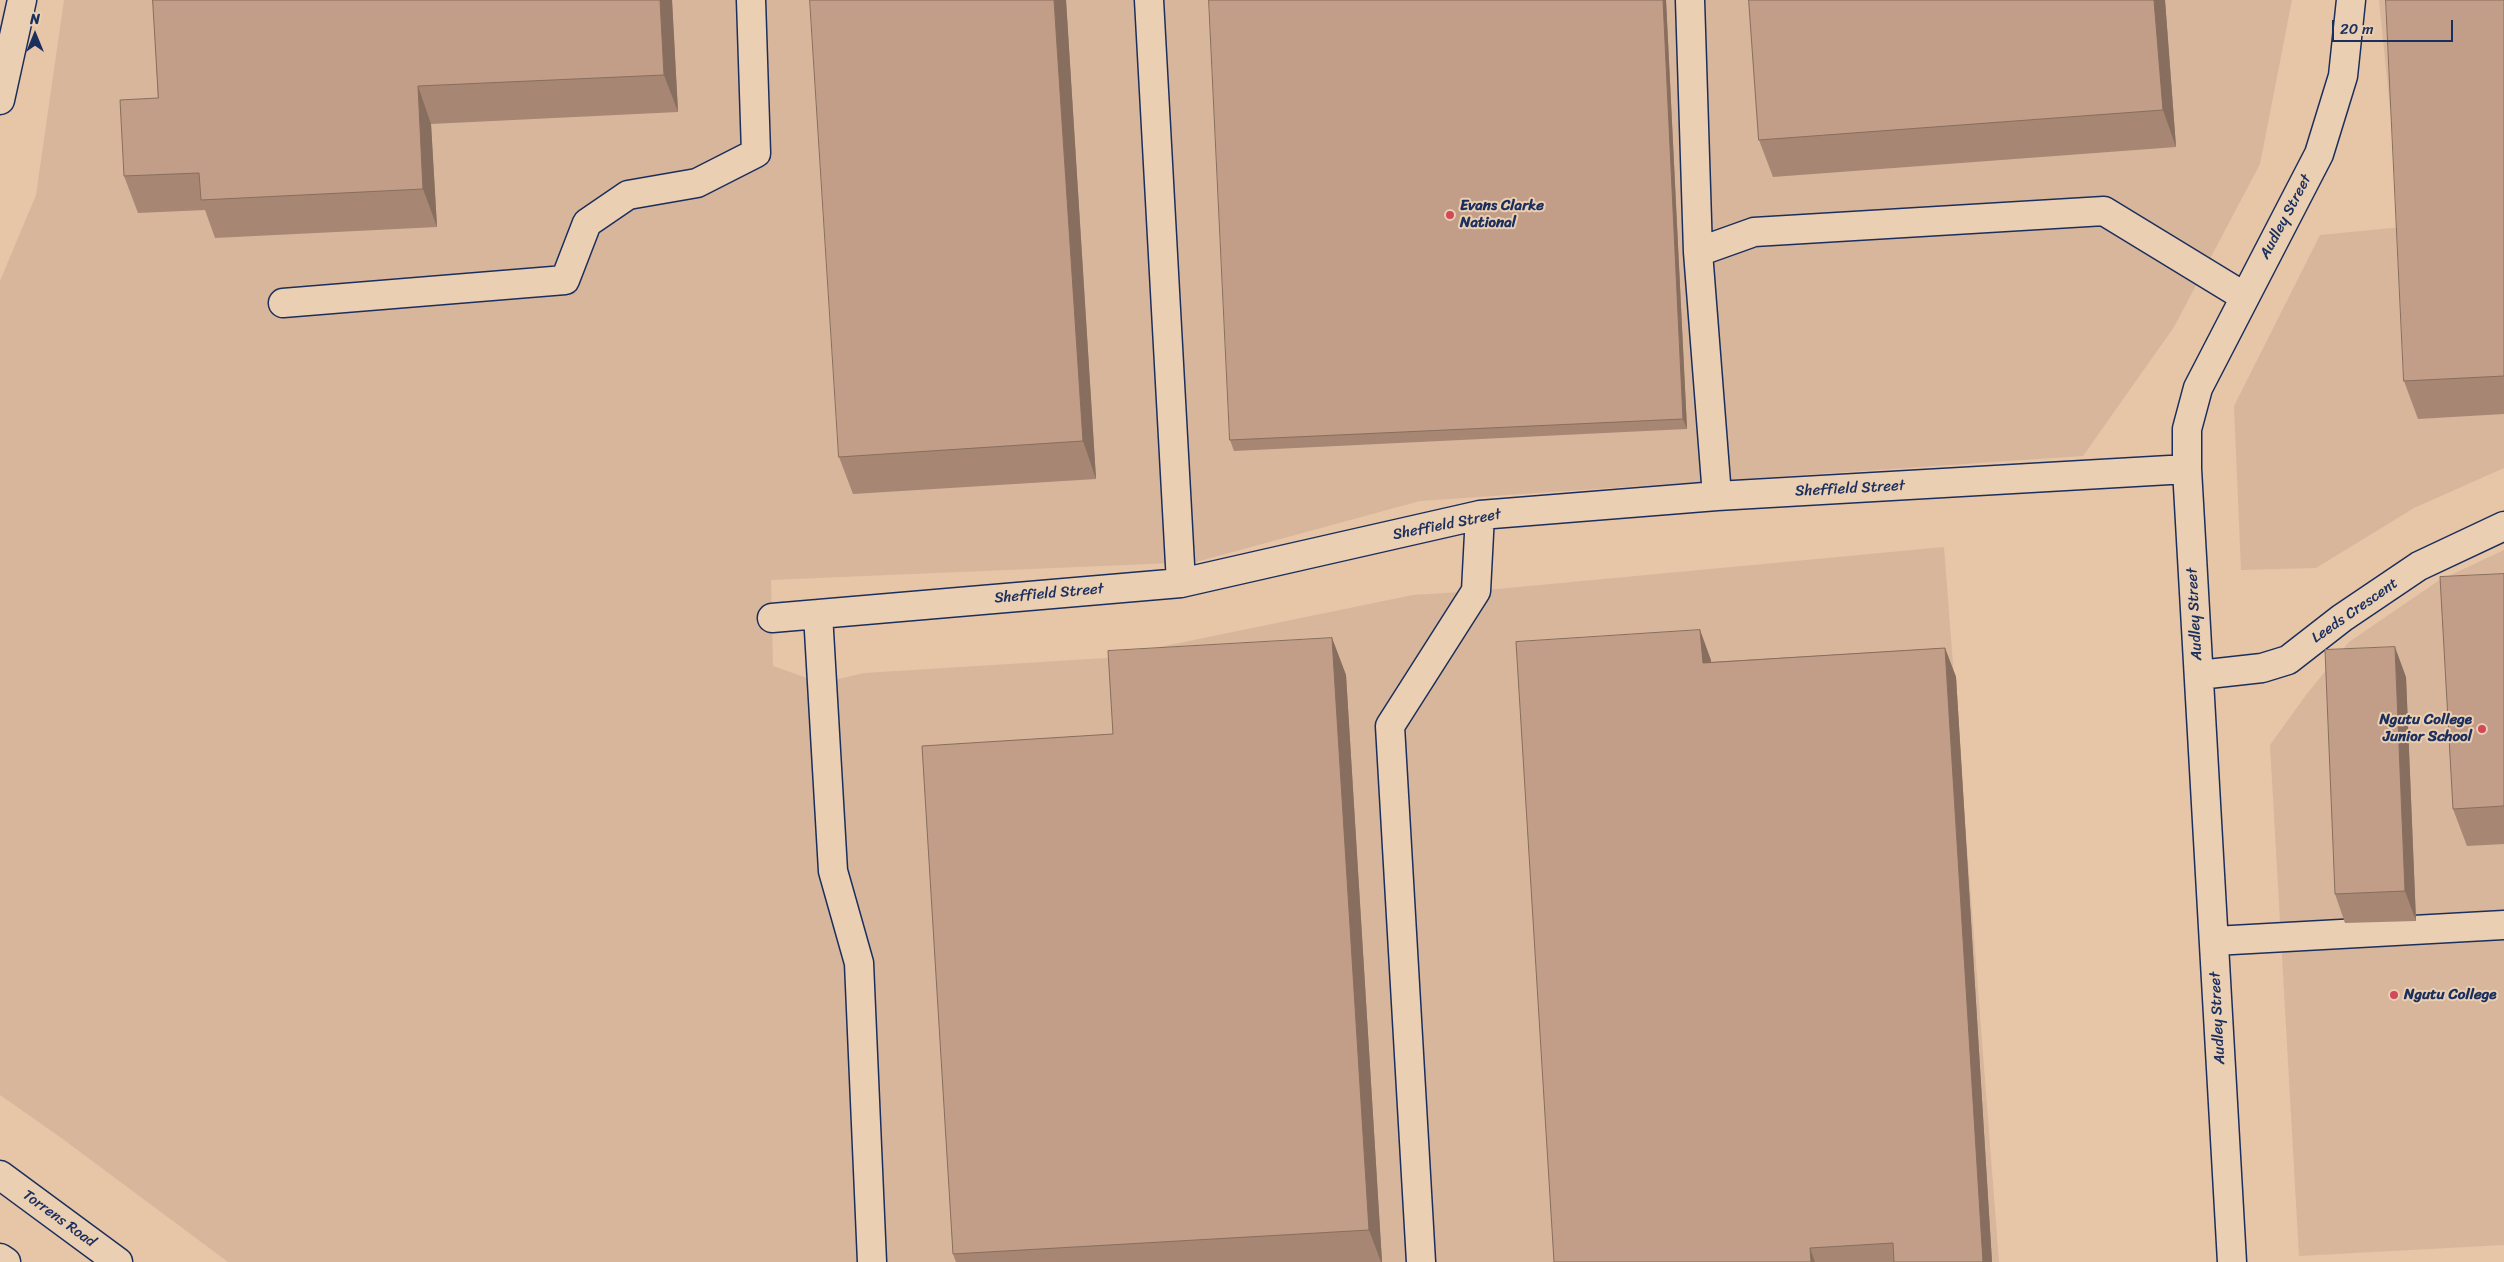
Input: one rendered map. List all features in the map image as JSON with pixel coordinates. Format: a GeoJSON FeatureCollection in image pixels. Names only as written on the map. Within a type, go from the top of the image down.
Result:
{"type":"FeatureCollection","features":[{"type":"Feature","properties":{"kind":"street"},"geometry":{"type":"LineString","coordinates":[[0,100],[22,0]]}},
{"type":"Feature","properties":{"kind":"street"},"geometry":{"type":"LineString","coordinates":[[283,303],[565,280],[588,223],[628,195],[697,183],[756,153],[751,0]]}},
{"type":"Feature","properties":{"kind":"street"},"geometry":{"type":"LineString","coordinates":[[1149,0],[1181,583]]}},
{"type":"Feature","properties":{"kind":"street"},"geometry":{"type":"LineString","coordinates":[[1690,0],[1698,252],[1717,496]]}},
{"type":"Feature","properties":{"kind":"street","name":"Audley Street"},"geometry":{"type":"LineString","coordinates":[[2232,1262],[2187,470],[2187,429],[2198,388],[2319,154],[2343,76],[2351,0]]}},
{"type":"Feature","properties":{"kind":"street"},"geometry":{"type":"LineString","coordinates":[[1698,252],[1754,232],[2104,211],[2245,296]]}},
{"type":"Feature","properties":{"kind":"street","name":"Sheffield Street"},"geometry":{"type":"LineString","coordinates":[[772,618],[1181,583],[1480,515],[1717,496],[2187,470]]}},
{"type":"Feature","properties":{"kind":"street"},"geometry":{"type":"LineString","coordinates":[[1421,1262],[1390,726],[1476,592],[1480,515]]}},
{"type":"Feature","properties":{"kind":"street","name":"Leeds Crescent"},"geometry":{"type":"LineString","coordinates":[[2199,675],[2262,668],[2288,660],[2342,618],[2419,566],[2504,526]]}},
{"type":"Feature","properties":{"kind":"street"},"geometry":{"type":"LineString","coordinates":[[818,614],[833,871],[859,963],[872,1262]]}},
{"type":"Feature","properties":{"kind":"street"},"geometry":{"type":"LineString","coordinates":[[2214,941],[2504,925]]}},
{"type":"Feature","properties":{"kind":"street","name":"Torrens Road"},"geometry":{"type":"LineString","coordinates":[[0,1175],[118,1262]]}},
{"type":"Feature","properties":{"kind":"street"},"geometry":{"type":"LineString","coordinates":[[0,1258],[6,1262]]}},
{"type":"Feature","properties":{"kind":"shaded area"},"geometry":{"type":"Polygon","coordinates":[[[64,0],[2292,0],[2260,164],[2174,327],[2083,456],[1420,501],[1196,562],[771,580],[773,666],[821,683],[864,673],[1106,658],[1413,595],[1476,591],[1944,547],[1999,1262],[228,1262],[60,1137],[0,1095],[0,281],[36,195],[64,0]]]}},
{"type":"Feature","properties":{"kind":"shaded area"},"geometry":{"type":"Polygon","coordinates":[[[2379,0],[2504,0],[2504,468],[2414,508],[2316,568],[2241,570],[2234,406],[2320,235],[2402,227],[2379,0]]]}},
{"type":"Feature","properties":{"kind":"shaded area","name":"Ngutu College"},"geometry":{"type":"Polygon","coordinates":[[[2504,550],[2504,1245],[2299,1256],[2270,745],[2306,695],[2349,642],[2438,581],[2504,550]]]}},
{"type":"Feature","properties":{"kind":"building"},"geometry":{"type":"Polygon","coordinates":[[[153,0],[660,0],[664,75],[418,86],[423,189],[201,200],[199,173],[124,176],[120,100],[158,98],[153,0]]]}},
{"type":"Feature","properties":{"kind":"building"},"geometry":{"type":"Polygon","coordinates":[[[810,0],[1054,0],[1083,441],[839,457],[810,0]]]}},
{"type":"Feature","properties":{"kind":"building","name":"Evans Clarke National"},"geometry":{"type":"Polygon","coordinates":[[[1209,0],[1663,0],[1683,419],[1230,440],[1209,0]]]}},
{"type":"Feature","properties":{"kind":"building"},"geometry":{"type":"Polygon","coordinates":[[[1749,0],[2154,0],[2163,110],[1759,140],[1749,0]]]}},
{"type":"Feature","properties":{"kind":"building"},"geometry":{"type":"Polygon","coordinates":[[[2386,0],[2504,0],[2504,376],[2404,381],[2386,0]]]}},
{"type":"Feature","properties":{"kind":"building","name":"Ngutu College Junior School"},"geometry":{"type":"Polygon","coordinates":[[[2504,574],[2504,806],[2453,809],[2440,577],[2504,574]]]}},
{"type":"Feature","properties":{"kind":"building"},"geometry":{"type":"Polygon","coordinates":[[[1700,630],[1703,663],[1945,648],[1983,1262],[1894,1262],[1893,1243],[1810,1248],[1811,1262],[1554,1262],[1516,642],[1700,630]]]}},
{"type":"Feature","properties":{"kind":"building"},"geometry":{"type":"Polygon","coordinates":[[[1332,638],[1369,1230],[953,1254],[922,746],[1113,734],[1108,651],[1332,638]]]}},
{"type":"Feature","properties":{"kind":"building"},"geometry":{"type":"Polygon","coordinates":[[[2395,647],[2405,891],[2335,894],[2325,650],[2395,647]]]}},
{"type":"Feature","properties":{"kind":"place","name":"Evans Clarke National"},"geometry":{"type":"Point","coordinates":[1450,215]}},
{"type":"Feature","properties":{"kind":"place","name":"Ngutu College Junior School"},"geometry":{"type":"Point","coordinates":[2482,729]}},
{"type":"Feature","properties":{"kind":"place","name":"Ngutu College"},"geometry":{"type":"Point","coordinates":[2394,995]}}]}
